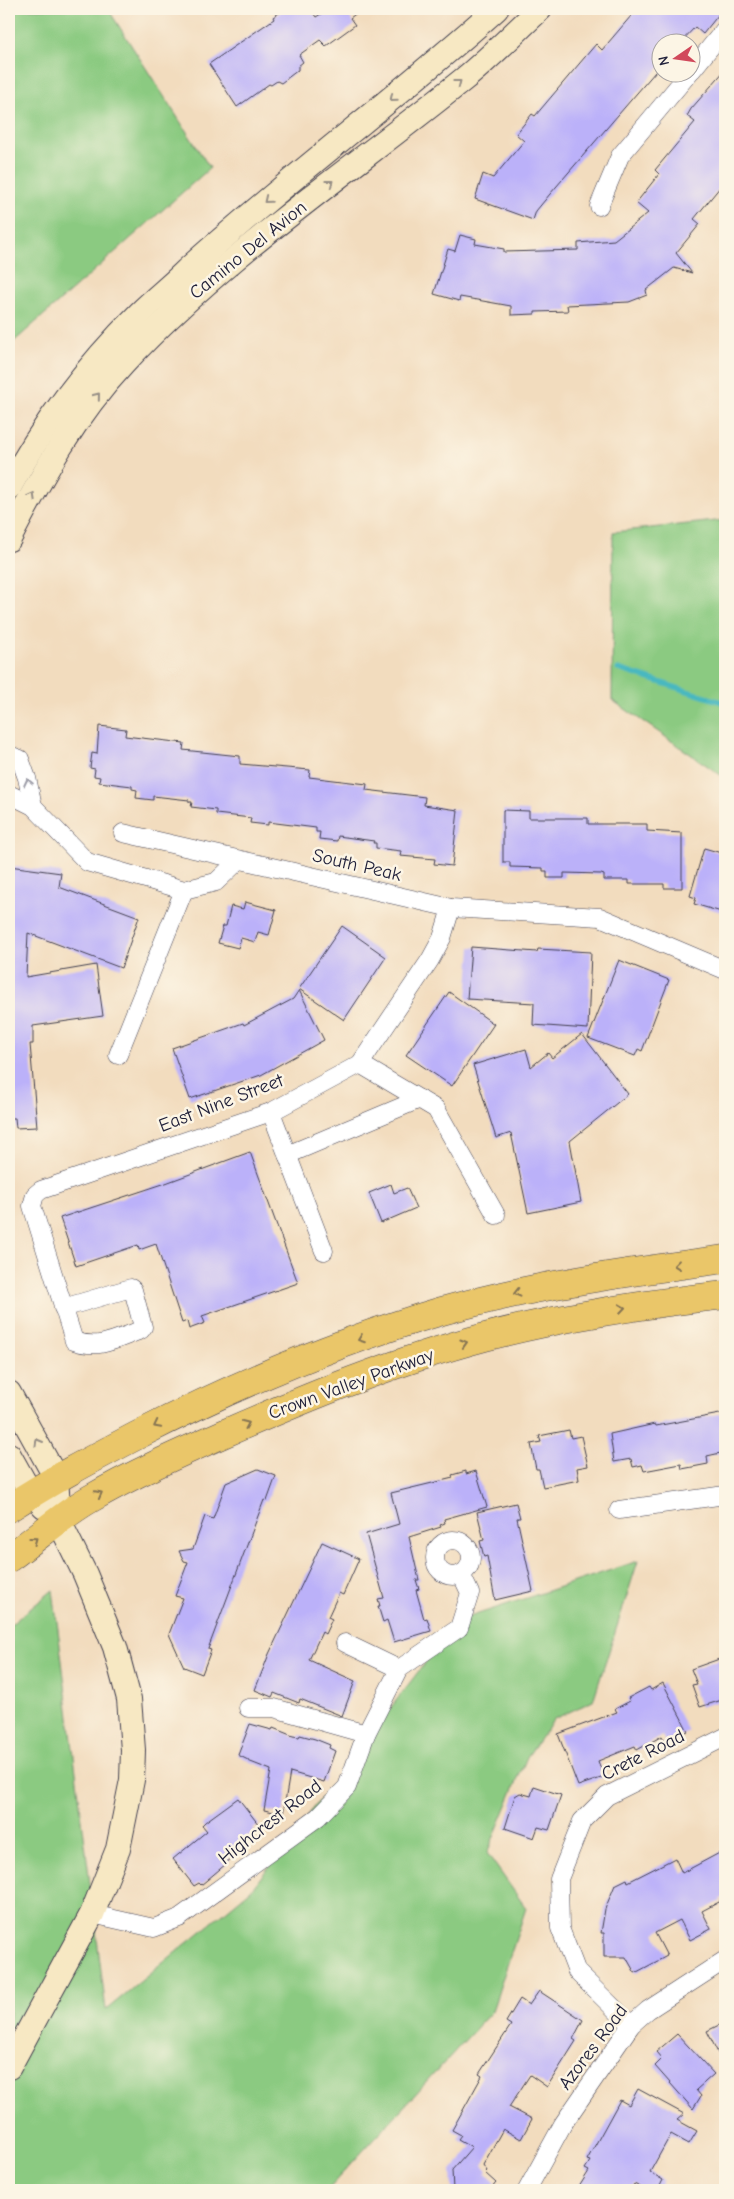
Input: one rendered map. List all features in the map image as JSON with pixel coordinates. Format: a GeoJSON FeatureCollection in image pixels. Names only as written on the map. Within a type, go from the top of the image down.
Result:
{"type":"FeatureCollection","features":[{"type":"Feature","properties":{"kind":"main road","name":"Camino Del Avion"},"geometry":{"type":"LineString","coordinates":[[9,539],[59,428],[74,386],[141,312],[245,217],[435,64],[496,9]]}},
{"type":"Feature","properties":{"kind":"main road","name":"Camino Del Avion"},"geometry":{"type":"LineString","coordinates":[[9,488],[59,428],[189,297],[294,211],[466,77],[540,9]]}},
{"type":"Feature","properties":{"kind":"main road","name":"Crown Valley Parkway"},"geometry":{"type":"LineString","coordinates":[[9,1508],[56,1478],[200,1403],[298,1362],[401,1324],[442,1311],[533,1289],[725,1259]]}},
{"type":"Feature","properties":{"kind":"main road","name":"Crown Valley Parkway"},"geometry":{"type":"LineString","coordinates":[[9,1558],[89,1499],[164,1460],[277,1410],[386,1368],[485,1337],[597,1312],[725,1295]]}},
{"type":"Feature","properties":{"kind":"main road"},"geometry":{"type":"LineString","coordinates":[[9,1393],[56,1478],[59,1522]]}},
{"type":"Feature","properties":{"kind":"main road"},"geometry":{"type":"LineString","coordinates":[[9,1455],[32,1493],[59,1522],[85,1574],[115,1647],[129,1699],[133,1750],[132,1780],[118,1849],[92,1914],[9,2068]]}},
{"type":"Feature","properties":{"kind":"street"},"geometry":{"type":"LineString","coordinates":[[702,58],[725,30]]}},
{"type":"Feature","properties":{"kind":"street"},"geometry":{"type":"LineString","coordinates":[[599,206],[620,156],[682,82]]}},
{"type":"Feature","properties":{"kind":"street"},"geometry":{"type":"LineString","coordinates":[[9,755],[20,759],[28,778],[33,806]]}},
{"type":"Feature","properties":{"kind":"street"},"geometry":{"type":"LineString","coordinates":[[9,794],[33,806],[87,862],[184,890],[216,882],[239,860]]}},
{"type":"Feature","properties":{"kind":"street","name":"South Peak"},"geometry":{"type":"LineString","coordinates":[[123,833],[451,908],[600,917],[725,970]]}},
{"type":"Feature","properties":{"kind":"street"},"geometry":{"type":"LineString","coordinates":[[118,1055],[184,890]]}},
{"type":"Feature","properties":{"kind":"street","name":"East Nine Street"},"geometry":{"type":"LineString","coordinates":[[63,1308],[131,1288],[134,1290],[143,1327],[141,1330],[102,1344],[88,1346],[74,1341],[63,1308],[32,1206],[35,1195],[41,1190],[271,1112],[360,1064],[430,960],[442,938],[451,908]]}},
{"type":"Feature","properties":{"kind":"street"},"geometry":{"type":"LineString","coordinates":[[360,1064],[436,1109],[496,1215]]}},
{"type":"Feature","properties":{"kind":"street"},"geometry":{"type":"LineString","coordinates":[[287,1155],[420,1099]]}},
{"type":"Feature","properties":{"kind":"street"},"geometry":{"type":"LineString","coordinates":[[271,1112],[324,1251]]}},
{"type":"Feature","properties":{"kind":"street"},"geometry":{"type":"LineString","coordinates":[[619,1510],[725,1495]]}},
{"type":"Feature","properties":{"kind":"street","name":"Highcrest Road"},"geometry":{"type":"LineString","coordinates":[[92,1914],[154,1928],[179,1918],[318,1817],[346,1787],[366,1734],[399,1669],[459,1628],[470,1593],[462,1574]]}},
{"type":"Feature","properties":{"kind":"street"},"geometry":{"type":"LineString","coordinates":[[345,1643],[399,1669]]}},
{"type":"Feature","properties":{"kind":"street"},"geometry":{"type":"LineString","coordinates":[[248,1708],[274,1708],[366,1734]]}},
{"type":"Feature","properties":{"kind":"street","name":"Crete Road"},"geometry":{"type":"LineString","coordinates":[[631,2026],[577,1972],[560,1928],[559,1879],[582,1821],[607,1796],[725,1736]]}},
{"type":"Feature","properties":{"kind":"street","name":"Azores Road"},"geometry":{"type":"LineString","coordinates":[[527,2190],[563,2124],[631,2026],[648,2010],[725,1960]]}},
{"type":"Feature","properties":{"kind":"green space"},"geometry":{"type":"Polygon","coordinates":[[[9,9],[108,9],[210,168],[9,346],[9,9]]]}},
{"type":"Feature","properties":{"kind":"green space"},"geometry":{"type":"Polygon","coordinates":[[[725,520],[725,778],[612,700],[613,532],[725,520]]]}},
{"type":"Feature","properties":{"kind":"green space"},"geometry":{"type":"Polygon","coordinates":[[[638,1561],[593,1701],[554,1719],[527,1757],[487,1853],[526,1908],[492,2011],[327,2190],[9,2190],[9,1626],[53,1590],[106,2010],[251,1890],[457,1621],[638,1561]]]}},
{"type":"Feature","properties":{"kind":"building"},"geometry":{"type":"Polygon","coordinates":[[[285,9],[310,9],[316,17],[329,9],[362,9],[350,18],[355,25],[326,46],[320,40],[299,55],[303,62],[298,66],[298,70],[281,83],[277,81],[271,85],[269,84],[237,107],[209,64],[274,19],[273,17],[285,9]]]}},
{"type":"Feature","properties":{"kind":"building"},"geometry":{"type":"Polygon","coordinates":[[[637,9],[723,9],[703,34],[695,27],[690,32],[652,32],[652,76],[550,194],[536,211],[533,220],[475,199],[483,174],[493,178],[524,141],[516,134],[532,114],[535,116],[596,44],[602,50],[637,9]]]}},
{"type":"Feature","properties":{"kind":"building"},"geometry":{"type":"Polygon","coordinates":[[[725,70],[725,181],[694,219],[700,224],[676,253],[692,273],[674,268],[646,290],[647,295],[629,302],[567,305],[568,311],[535,312],[535,314],[511,315],[511,306],[460,297],[459,301],[434,294],[448,249],[455,251],[460,235],[476,239],[475,244],[504,249],[504,252],[578,250],[578,243],[614,240],[648,213],[636,203],[659,174],[655,170],[695,122],[687,116],[691,109],[725,70]]]}},
{"type":"Feature","properties":{"kind":"building"},"geometry":{"type":"Polygon","coordinates":[[[99,726],[126,729],[125,736],[184,743],[183,750],[240,756],[240,764],[310,770],[309,777],[367,784],[366,790],[425,797],[424,805],[458,810],[452,866],[434,864],[435,859],[400,856],[401,851],[376,848],[376,843],[373,843],[374,841],[338,836],[337,841],[319,839],[320,832],[316,832],[316,828],[268,822],[268,825],[250,823],[251,818],[216,814],[216,810],[191,807],[192,802],[189,802],[189,800],[153,796],[153,800],[136,798],[137,790],[132,789],[132,786],[99,782],[100,777],[94,776],[95,769],[90,768],[92,753],[97,754],[99,726]]]}},
{"type":"Feature","properties":{"kind":"building"},"geometry":{"type":"Polygon","coordinates":[[[503,810],[529,811],[529,818],[588,818],[588,824],[647,824],[647,831],[682,833],[682,888],[664,888],[664,884],[629,884],[629,880],[604,880],[604,875],[601,874],[564,873],[564,878],[547,878],[547,871],[543,871],[543,868],[510,867],[510,862],[503,862],[503,810]]]}},
{"type":"Feature","properties":{"kind":"building"},"geometry":{"type":"Polygon","coordinates":[[[704,848],[725,854],[725,913],[694,904],[696,898],[690,896],[704,848]]]}},
{"type":"Feature","properties":{"kind":"building"},"geometry":{"type":"Polygon","coordinates":[[[9,866],[61,873],[59,887],[139,917],[121,968],[28,933],[26,977],[96,965],[103,1016],[33,1026],[33,1044],[30,1044],[37,1127],[16,1128],[15,1118],[9,1118],[9,866]]]}},
{"type":"Feature","properties":{"kind":"building"},"geometry":{"type":"Polygon","coordinates":[[[245,902],[276,910],[269,935],[258,932],[255,942],[241,938],[238,948],[218,943],[223,926],[226,926],[231,906],[243,909],[245,902]]]}},
{"type":"Feature","properties":{"kind":"building"},"geometry":{"type":"Polygon","coordinates":[[[342,926],[386,957],[344,1020],[299,989],[342,926]]]}},
{"type":"Feature","properties":{"kind":"building"},"geometry":{"type":"Polygon","coordinates":[[[471,947],[537,952],[538,949],[591,952],[588,1029],[533,1025],[534,1003],[467,999],[471,947]]]}},
{"type":"Feature","properties":{"kind":"building"},"geometry":{"type":"Polygon","coordinates":[[[619,960],[669,980],[642,1051],[638,1049],[635,1056],[588,1038],[619,960]]]}},
{"type":"Feature","properties":{"kind":"building"},"geometry":{"type":"Polygon","coordinates":[[[299,990],[324,1040],[261,1075],[190,1099],[172,1048],[243,1023],[244,1025],[293,999],[299,990]]]}},
{"type":"Feature","properties":{"kind":"building"},"geometry":{"type":"Polygon","coordinates":[[[449,992],[494,1024],[452,1086],[406,1055],[449,992]]]}},
{"type":"Feature","properties":{"kind":"building"},"geometry":{"type":"Polygon","coordinates":[[[582,1034],[628,1094],[570,1141],[581,1202],[528,1213],[511,1133],[496,1138],[473,1065],[526,1049],[531,1067],[548,1053],[552,1058],[582,1034]]]}},
{"type":"Feature","properties":{"kind":"building"},"geometry":{"type":"Polygon","coordinates":[[[250,1152],[298,1283],[202,1316],[205,1323],[189,1329],[187,1321],[182,1323],[156,1244],[139,1250],[138,1245],[76,1266],[60,1218],[163,1184],[250,1152]]]}},
{"type":"Feature","properties":{"kind":"building"},"geometry":{"type":"Polygon","coordinates":[[[391,1184],[394,1193],[407,1188],[416,1208],[381,1223],[369,1193],[391,1184]]]}},
{"type":"Feature","properties":{"kind":"building"},"geometry":{"type":"Polygon","coordinates":[[[725,1413],[725,1452],[707,1456],[708,1464],[682,1469],[681,1464],[644,1471],[642,1465],[633,1467],[631,1459],[614,1462],[610,1434],[655,1424],[656,1426],[725,1413]]]}},
{"type":"Feature","properties":{"kind":"building"},"geometry":{"type":"Polygon","coordinates":[[[569,1430],[571,1438],[581,1436],[588,1466],[577,1468],[579,1480],[543,1487],[539,1469],[536,1469],[531,1444],[541,1442],[539,1436],[569,1430]]]}},
{"type":"Feature","properties":{"kind":"building"},"geometry":{"type":"Polygon","coordinates":[[[258,1469],[276,1476],[267,1501],[264,1500],[208,1649],[211,1650],[202,1674],[184,1667],[169,1634],[183,1598],[175,1596],[188,1562],[184,1561],[179,1551],[193,1549],[205,1516],[213,1519],[226,1483],[258,1469]]]}},
{"type":"Feature","properties":{"kind":"building"},"geometry":{"type":"Polygon","coordinates":[[[466,1471],[466,1474],[476,1471],[487,1507],[444,1519],[445,1523],[440,1525],[441,1527],[409,1537],[419,1580],[416,1580],[419,1589],[416,1590],[424,1619],[427,1618],[431,1631],[394,1642],[387,1620],[383,1622],[378,1606],[380,1606],[378,1599],[384,1598],[366,1534],[399,1524],[391,1493],[453,1478],[452,1475],[466,1471]]]}},
{"type":"Feature","properties":{"kind":"building"},"geometry":{"type":"Polygon","coordinates":[[[516,1503],[520,1518],[517,1518],[533,1591],[495,1600],[487,1556],[484,1557],[480,1541],[484,1540],[477,1512],[516,1503]]]}},
{"type":"Feature","properties":{"kind":"building"},"geometry":{"type":"Polygon","coordinates":[[[322,1542],[359,1559],[343,1595],[339,1593],[328,1617],[332,1619],[325,1634],[322,1632],[309,1660],[355,1681],[342,1716],[300,1699],[299,1703],[274,1693],[272,1697],[255,1690],[269,1654],[322,1542]]]}},
{"type":"Feature","properties":{"kind":"building"},"geometry":{"type":"Polygon","coordinates":[[[725,1657],[725,1699],[700,1707],[692,1685],[697,1684],[691,1669],[725,1657]]]}},
{"type":"Feature","properties":{"kind":"building"},"geometry":{"type":"Polygon","coordinates":[[[663,1683],[688,1731],[666,1743],[662,1736],[637,1750],[635,1746],[598,1761],[604,1777],[578,1786],[558,1734],[617,1712],[615,1709],[630,1701],[628,1698],[649,1687],[651,1690],[663,1683]]]}},
{"type":"Feature","properties":{"kind":"building"},"geometry":{"type":"Polygon","coordinates":[[[250,1724],[272,1730],[273,1728],[293,1736],[299,1737],[300,1735],[315,1739],[330,1745],[329,1748],[335,1751],[324,1782],[290,1772],[283,1814],[264,1810],[271,1770],[238,1755],[250,1724]]]}},
{"type":"Feature","properties":{"kind":"building"},"geometry":{"type":"Polygon","coordinates":[[[534,1786],[561,1795],[549,1830],[538,1827],[534,1838],[505,1828],[515,1796],[520,1793],[531,1796],[534,1786]]]}},
{"type":"Feature","properties":{"kind":"building"},"geometry":{"type":"Polygon","coordinates":[[[238,1798],[259,1825],[226,1855],[230,1860],[226,1864],[201,1885],[199,1883],[194,1886],[173,1859],[207,1831],[202,1825],[205,1822],[238,1798]]]}},
{"type":"Feature","properties":{"kind":"building"},"geometry":{"type":"Polygon","coordinates":[[[725,1850],[725,1896],[720,1899],[721,1901],[702,1911],[711,1929],[690,1940],[680,1920],[655,1933],[667,1956],[635,1973],[626,1957],[604,1957],[604,1933],[601,1933],[605,1909],[615,1885],[627,1879],[628,1882],[675,1858],[682,1873],[725,1850]]]}},
{"type":"Feature","properties":{"kind":"building"},"geometry":{"type":"Polygon","coordinates":[[[539,1991],[583,2020],[573,2039],[576,2041],[547,2087],[530,2075],[509,2107],[532,2119],[521,2139],[503,2129],[483,2165],[487,2171],[485,2173],[496,2183],[490,2190],[453,2190],[452,2170],[472,2147],[458,2139],[461,2135],[452,2130],[482,2076],[479,2074],[511,2025],[506,2022],[520,1999],[529,2005],[539,1991]]]}},
{"type":"Feature","properties":{"kind":"building"},"geometry":{"type":"Polygon","coordinates":[[[725,2022],[725,2067],[707,2031],[725,2022]]]}},
{"type":"Feature","properties":{"kind":"building"},"geometry":{"type":"Polygon","coordinates":[[[677,2034],[714,2074],[696,2090],[701,2096],[693,2109],[655,2066],[662,2059],[656,2052],[677,2034]]]}},
{"type":"Feature","properties":{"kind":"building"},"geometry":{"type":"Polygon","coordinates":[[[638,2089],[684,2114],[677,2120],[697,2131],[689,2144],[671,2134],[650,2172],[663,2180],[658,2190],[646,2190],[634,2184],[631,2190],[577,2190],[589,2171],[585,2169],[590,2161],[587,2160],[620,2100],[629,2105],[638,2089]]]}},
{"type":"Feature","properties":{"kind":"waterway"},"geometry":{"type":"LineString","coordinates":[[618,669],[725,703]]}}]}
